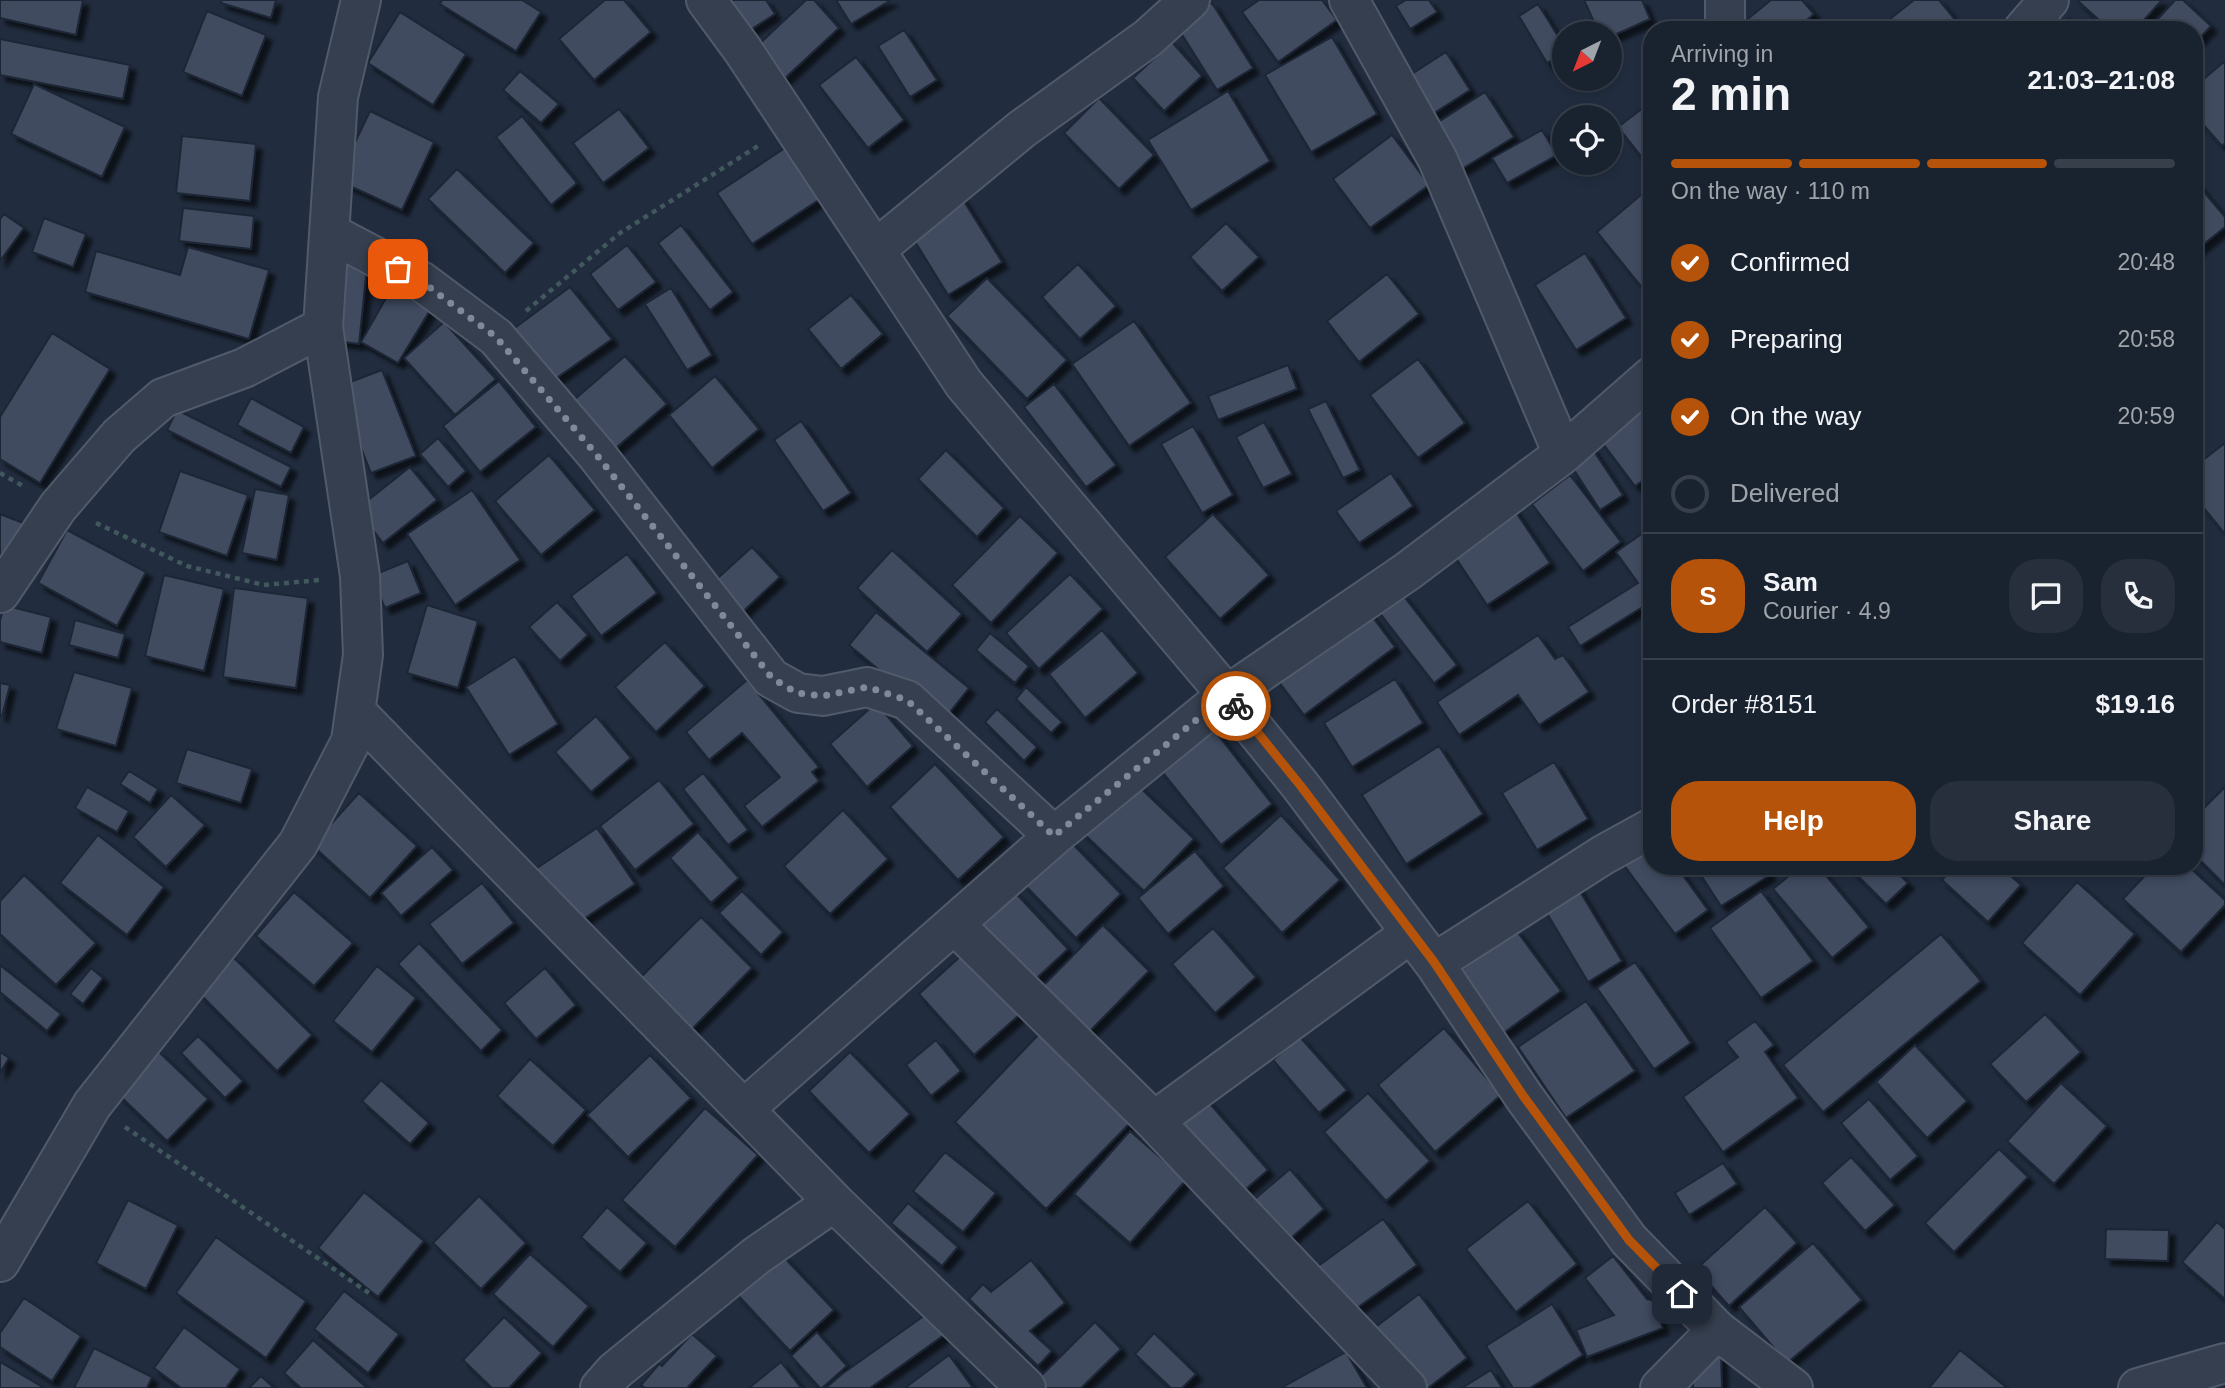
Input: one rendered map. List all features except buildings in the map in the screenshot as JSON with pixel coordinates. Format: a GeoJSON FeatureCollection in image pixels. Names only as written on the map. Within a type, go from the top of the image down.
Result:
{"type":"FeatureCollection","features":[{"type":"Feature","properties":{"kind":"street"},"geometry":{"type":"LineString","coordinates":[[0,1262],[92,1105],[298,844],[351,741],[363,655],[360,576],[323,327],[338,97],[361,0]]}},
{"type":"Feature","properties":{"kind":"street"},"geometry":{"type":"LineString","coordinates":[[706,0],[742,49],[964,384],[1300,785],[1423,948],[1524,1097],[1629,1240],[1717,1331],[1793,1388]]}},
{"type":"Feature","properties":{"kind":"street"},"geometry":{"type":"LineString","coordinates":[[875,250],[1022,129],[1148,38],[1190,0]]}},
{"type":"Feature","properties":{"kind":"street"},"geometry":{"type":"LineString","coordinates":[[1349,0],[1438,160],[1563,454]]}},
{"type":"Feature","properties":{"kind":"street"},"geometry":{"type":"LineString","coordinates":[[1725,0],[1725,21]]}},
{"type":"Feature","properties":{"kind":"street"},"geometry":{"type":"LineString","coordinates":[[2031,21],[2049,0]]}},
{"type":"Feature","properties":{"kind":"street"},"geometry":{"type":"LineString","coordinates":[[330,233],[421,281],[496,337],[596,454],[772,678],[797,693],[823,696],[867,687],[907,700],[1054,836]]}},
{"type":"Feature","properties":{"kind":"street"},"geometry":{"type":"LineString","coordinates":[[0,593],[58,507],[119,436],[163,398],[244,369],[323,327]]}},
{"type":"Feature","properties":{"kind":"street"},"geometry":{"type":"LineString","coordinates":[[744,1109],[1054,836],[1227,695],[1408,571],[1563,454],[1643,384]]}},
{"type":"Feature","properties":{"kind":"street"},"geometry":{"type":"LineString","coordinates":[[356,712],[834,1202],[1026,1388]]}},
{"type":"Feature","properties":{"kind":"street"},"geometry":{"type":"LineString","coordinates":[[1154,1121],[1423,948],[1643,833]]}},
{"type":"Feature","properties":{"kind":"street"},"geometry":{"type":"LineString","coordinates":[[954,924],[1154,1121],[1407,1388]]}},
{"type":"Feature","properties":{"kind":"street"},"geometry":{"type":"LineString","coordinates":[[600,1388],[615,1371],[756,1256],[834,1202]]}},
{"type":"Feature","properties":{"kind":"street"},"geometry":{"type":"LineString","coordinates":[[1660,1388],[1717,1331]]}},
{"type":"Feature","properties":{"kind":"street"},"geometry":{"type":"LineString","coordinates":[[2138,1388],[2225,1363]]}},
{"type":"Feature","properties":{"kind":"path"},"geometry":{"type":"LineString","coordinates":[[496,337],[620,233],[792,124]]}},
{"type":"Feature","properties":{"kind":"path"},"geometry":{"type":"LineString","coordinates":[[0,473],[58,507],[187,566],[264,585],[360,576]]}},
{"type":"Feature","properties":{"kind":"path"},"geometry":{"type":"LineString","coordinates":[[92,1105],[369,1293]]}},
{"type":"Feature","properties":{"kind":"way so far"},"geometry":{"type":"LineString","coordinates":[[398,269],[421,281],[496,337],[596,454],[772,678],[797,693],[823,696],[867,687],[907,700],[1054,836],[1227,695],[1236,706]]}},
{"type":"Feature","properties":{"kind":"route"},"geometry":{"type":"LineString","coordinates":[[1236,706],[1300,785],[1434,962],[1524,1097],[1629,1240],[1682,1294]]}}]}
